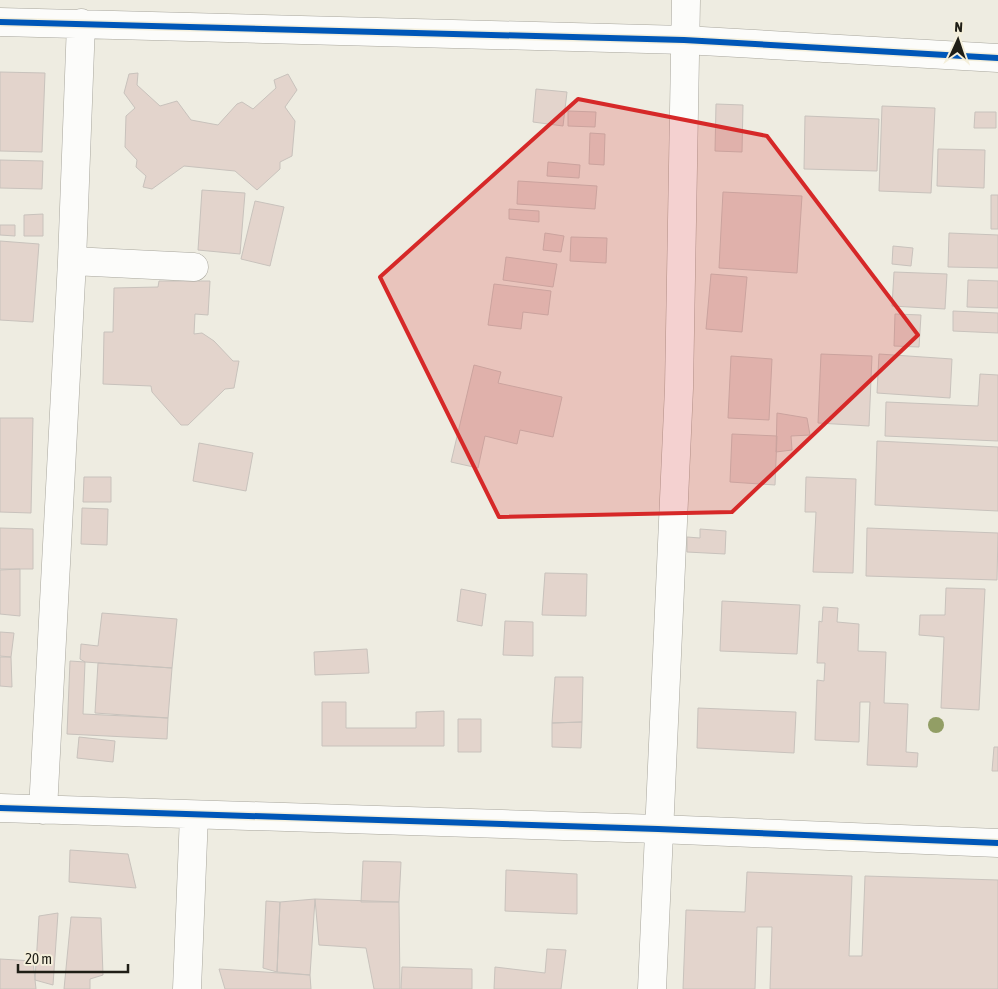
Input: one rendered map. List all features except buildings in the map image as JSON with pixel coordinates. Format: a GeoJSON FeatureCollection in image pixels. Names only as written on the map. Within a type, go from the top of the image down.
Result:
{"type":"FeatureCollection","features":[{"type":"Feature","properties":{"kind":"street"},"geometry":{"type":"LineString","coordinates":[[652,989],[679,388],[686,0]]}},
{"type":"Feature","properties":{"kind":"street"},"geometry":{"type":"LineString","coordinates":[[0,22],[684,40],[998,58]]}},
{"type":"Feature","properties":{"kind":"street"},"geometry":{"type":"LineString","coordinates":[[44,810],[72,262],[80,23]]}},
{"type":"Feature","properties":{"kind":"street"},"geometry":{"type":"LineString","coordinates":[[72,262],[194,267]]}},
{"type":"Feature","properties":{"kind":"street"},"geometry":{"type":"LineString","coordinates":[[0,808],[658,828],[998,843]]}},
{"type":"Feature","properties":{"kind":"street"},"geometry":{"type":"LineString","coordinates":[[187,989],[194,815]]}},
{"type":"Feature","properties":{"kind":"highlighted area"},"geometry":{"type":"Polygon","coordinates":[[[578,99],[767,136],[918,335],[732,512],[499,517],[380,277],[578,99]]]}},
{"type":"Feature","properties":{"kind":"cycle path"},"geometry":{"type":"LineString","coordinates":[[0,22],[684,40],[998,58]]}},
{"type":"Feature","properties":{"kind":"cycle path"},"geometry":{"type":"LineString","coordinates":[[0,808],[658,829],[998,843]]}}]}
